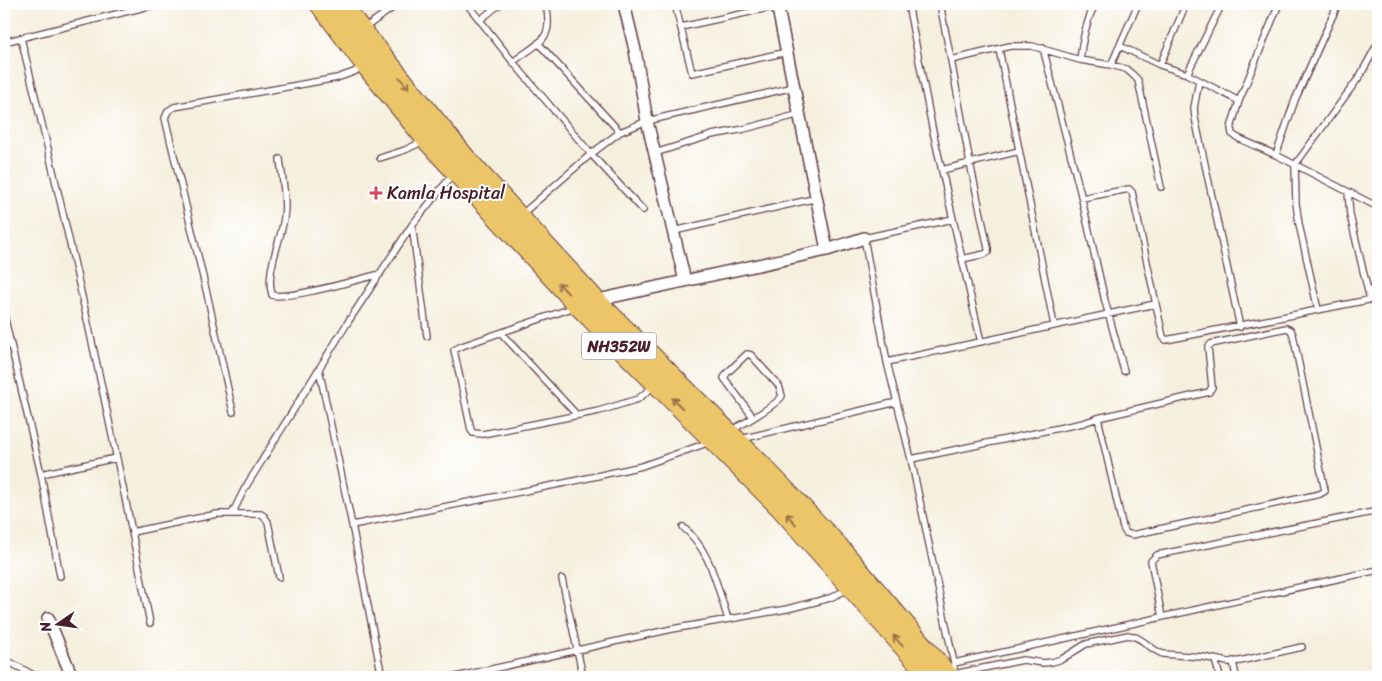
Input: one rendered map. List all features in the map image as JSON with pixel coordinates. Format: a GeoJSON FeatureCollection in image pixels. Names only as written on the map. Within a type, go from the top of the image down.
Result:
{"type":"FeatureCollection","features":[{"type":"Feature","properties":{"kind":"highway","name":"NH352W"},"geometry":{"type":"LineString","coordinates":[[320,4],[373,59],[435,136],[587,303],[661,376],[726,436],[780,507],[952,673]]}},
{"type":"Feature","properties":{"kind":"highway","name":"NH352W"},"geometry":{"type":"LineString","coordinates":[[340,4],[361,30],[373,59]]}},
{"type":"Feature","properties":{"kind":"highway","name":"NH352W"},"geometry":{"type":"LineString","coordinates":[[461,165],[519,217],[587,303]]}},
{"type":"Feature","properties":{"kind":"highway","name":"NH352W"},"geometry":{"type":"LineString","coordinates":[[857,581],[931,677]]}},
{"type":"Feature","properties":{"kind":"street"},"geometry":{"type":"LineString","coordinates":[[624,4],[635,50],[647,121],[685,281]]}},
{"type":"Feature","properties":{"kind":"street"},"geometry":{"type":"LineString","coordinates":[[777,5],[827,250]]}},
{"type":"Feature","properties":{"kind":"street"},"geometry":{"type":"LineString","coordinates":[[587,303],[827,250],[864,238]]}},
{"type":"Feature","properties":{"kind":"street"},"geometry":{"type":"LineString","coordinates":[[48,618],[72,677]]}},
{"type":"Feature","properties":{"kind":"lane"},"geometry":{"type":"LineString","coordinates":[[4,42],[157,4]]}},
{"type":"Feature","properties":{"kind":"lane"},"geometry":{"type":"LineString","coordinates":[[361,30],[398,4]]}},
{"type":"Feature","properties":{"kind":"lane"},"geometry":{"type":"LineString","coordinates":[[467,4],[513,62],[591,154],[644,210]]}},
{"type":"Feature","properties":{"kind":"lane"},"geometry":{"type":"LineString","coordinates":[[480,20],[500,4]]}},
{"type":"Feature","properties":{"kind":"lane"},"geometry":{"type":"LineString","coordinates":[[513,62],[544,39],[550,21],[546,4]]}},
{"type":"Feature","properties":{"kind":"lane"},"geometry":{"type":"LineString","coordinates":[[675,4],[692,73],[787,52]]}},
{"type":"Feature","properties":{"kind":"lane"},"geometry":{"type":"LineString","coordinates":[[681,27],[777,5],[803,6],[807,4]]}},
{"type":"Feature","properties":{"kind":"lane"},"geometry":{"type":"LineString","coordinates":[[908,4],[952,219],[980,342]]}},
{"type":"Feature","properties":{"kind":"lane"},"geometry":{"type":"LineString","coordinates":[[940,4],[988,252],[962,259]]}},
{"type":"Feature","properties":{"kind":"lane"},"geometry":{"type":"LineString","coordinates":[[1080,60],[1082,42],[1089,16],[1095,4]]}},
{"type":"Feature","properties":{"kind":"lane"},"geometry":{"type":"LineString","coordinates":[[1111,65],[1138,4]]}},
{"type":"Feature","properties":{"kind":"lane"},"geometry":{"type":"LineString","coordinates":[[1160,65],[1186,4]]}},
{"type":"Feature","properties":{"kind":"lane"},"geometry":{"type":"LineString","coordinates":[[1188,74],[1222,4]]}},
{"type":"Feature","properties":{"kind":"lane"},"geometry":{"type":"LineString","coordinates":[[1279,4],[1239,100],[1231,128],[1232,134],[1378,207]]}},
{"type":"Feature","properties":{"kind":"lane"},"geometry":{"type":"LineString","coordinates":[[1276,156],[1295,100],[1338,4]]}},
{"type":"Feature","properties":{"kind":"lane"},"geometry":{"type":"LineString","coordinates":[[21,38],[50,156],[150,623]]}},
{"type":"Feature","properties":{"kind":"lane"},"geometry":{"type":"LineString","coordinates":[[538,43],[620,132]]}},
{"type":"Feature","properties":{"kind":"lane"},"geometry":{"type":"LineString","coordinates":[[1318,310],[1299,224],[1296,203],[1295,165],[1360,76],[1378,43]]}},
{"type":"Feature","properties":{"kind":"lane"},"geometry":{"type":"LineString","coordinates":[[951,60],[1022,45],[1043,48],[1080,60],[1111,65],[1126,70],[1138,80],[1162,187]]}},
{"type":"Feature","properties":{"kind":"lane"},"geometry":{"type":"LineString","coordinates":[[1120,46],[1160,65],[1188,74],[1239,100]]}},
{"type":"Feature","properties":{"kind":"lane"},"geometry":{"type":"LineString","coordinates":[[1043,48],[1124,372]]}},
{"type":"Feature","properties":{"kind":"lane"},"geometry":{"type":"LineString","coordinates":[[998,49],[1054,325]]}},
{"type":"Feature","properties":{"kind":"lane"},"geometry":{"type":"LineString","coordinates":[[233,412],[165,118],[168,111],[174,107],[337,78],[354,72],[373,59]]}},
{"type":"Feature","properties":{"kind":"lane"},"geometry":{"type":"LineString","coordinates":[[1199,80],[1194,108],[1195,118],[1240,327]]}},
{"type":"Feature","properties":{"kind":"lane"},"geometry":{"type":"LineString","coordinates":[[519,217],[591,154],[620,132],[647,121],[794,87]]}},
{"type":"Feature","properties":{"kind":"lane"},"geometry":{"type":"LineString","coordinates":[[655,153],[712,134],[744,129],[800,114]]}},
{"type":"Feature","properties":{"kind":"lane"},"geometry":{"type":"LineString","coordinates":[[380,158],[406,150],[435,136]]}},
{"type":"Feature","properties":{"kind":"lane"},"geometry":{"type":"LineString","coordinates":[[942,170],[1019,152]]}},
{"type":"Feature","properties":{"kind":"lane"},"geometry":{"type":"LineString","coordinates":[[280,159],[285,200],[284,218],[271,272],[270,288],[272,295],[278,297],[295,294],[380,274]]}},
{"type":"Feature","properties":{"kind":"lane"},"geometry":{"type":"LineString","coordinates":[[232,514],[245,488],[380,274],[412,226],[461,165]]}},
{"type":"Feature","properties":{"kind":"lane"},"geometry":{"type":"LineString","coordinates":[[1082,198],[1129,189],[1132,192],[1155,304],[1163,337],[1166,340],[1240,327],[1378,298]]}},
{"type":"Feature","properties":{"kind":"lane"},"geometry":{"type":"LineString","coordinates":[[1348,192],[1350,215],[1370,300]]}},
{"type":"Feature","properties":{"kind":"lane"},"geometry":{"type":"LineString","coordinates":[[674,231],[817,198]]}},
{"type":"Feature","properties":{"kind":"lane"},"geometry":{"type":"LineString","coordinates":[[952,219],[864,238],[886,362],[911,460],[952,673]]}},
{"type":"Feature","properties":{"kind":"lane"},"geometry":{"type":"LineString","coordinates":[[412,226],[427,336]]}},
{"type":"Feature","properties":{"kind":"lane"},"geometry":{"type":"LineString","coordinates":[[587,303],[454,350],[473,433],[483,434],[576,415],[638,399],[661,376]]}},
{"type":"Feature","properties":{"kind":"lane"},"geometry":{"type":"LineString","coordinates":[[886,362],[1155,304]]}},
{"type":"Feature","properties":{"kind":"lane"},"geometry":{"type":"LineString","coordinates":[[4,314],[41,474],[60,576]]}},
{"type":"Feature","properties":{"kind":"lane"},"geometry":{"type":"LineString","coordinates":[[911,460],[1083,423],[1098,418],[1208,392],[1212,387],[1208,347],[1211,344],[1286,328],[1291,330],[1293,336],[1325,491],[1320,494],[1132,535],[1126,533],[1123,528],[1098,418]]}},
{"type":"Feature","properties":{"kind":"lane"},"geometry":{"type":"LineString","coordinates":[[501,333],[576,415]]}},
{"type":"Feature","properties":{"kind":"lane"},"geometry":{"type":"LineString","coordinates":[[352,525],[566,483],[642,466],[726,436],[777,402],[782,396],[779,386],[747,354],[724,378],[753,417]]}},
{"type":"Feature","properties":{"kind":"lane"},"geometry":{"type":"LineString","coordinates":[[319,369],[382,677]]}},
{"type":"Feature","properties":{"kind":"lane"},"geometry":{"type":"LineString","coordinates":[[726,436],[897,402]]}},
{"type":"Feature","properties":{"kind":"lane"},"geometry":{"type":"LineString","coordinates":[[41,474],[116,458]]}},
{"type":"Feature","properties":{"kind":"lane"},"geometry":{"type":"LineString","coordinates":[[1162,617],[1151,562],[1157,555],[1378,511]]}},
{"type":"Feature","properties":{"kind":"lane"},"geometry":{"type":"LineString","coordinates":[[132,532],[206,516],[261,514],[268,522],[279,577]]}},
{"type":"Feature","properties":{"kind":"lane"},"geometry":{"type":"LineString","coordinates":[[683,527],[704,550],[728,619]]}},
{"type":"Feature","properties":{"kind":"lane"},"geometry":{"type":"LineString","coordinates":[[952,673],[1162,617],[1378,570]]}},
{"type":"Feature","properties":{"kind":"lane"},"geometry":{"type":"LineString","coordinates":[[562,579],[583,677]]}},
{"type":"Feature","properties":{"kind":"lane"},"geometry":{"type":"LineString","coordinates":[[456,677],[577,650],[787,609],[830,598],[857,581]]}},
{"type":"Feature","properties":{"kind":"lane"},"geometry":{"type":"LineString","coordinates":[[952,673],[1023,660],[1043,663],[1052,662],[1062,659],[1086,644],[1128,635],[1134,635],[1163,654],[1203,657],[1215,660],[1232,661],[1302,647]]}},
{"type":"Feature","properties":{"kind":"lane"},"geometry":{"type":"LineString","coordinates":[[4,660],[37,677]]}},
{"type":"Feature","properties":{"kind":"lane"},"geometry":{"type":"LineString","coordinates":[[1215,660],[1220,677]]}},
{"type":"Feature","properties":{"kind":"lane"},"geometry":{"type":"LineString","coordinates":[[1232,661],[1236,677]]}},
{"type":"Feature","properties":{"kind":"place","name":"Kamla Hospital"},"geometry":{"type":"Point","coordinates":[376,193]}}]}
